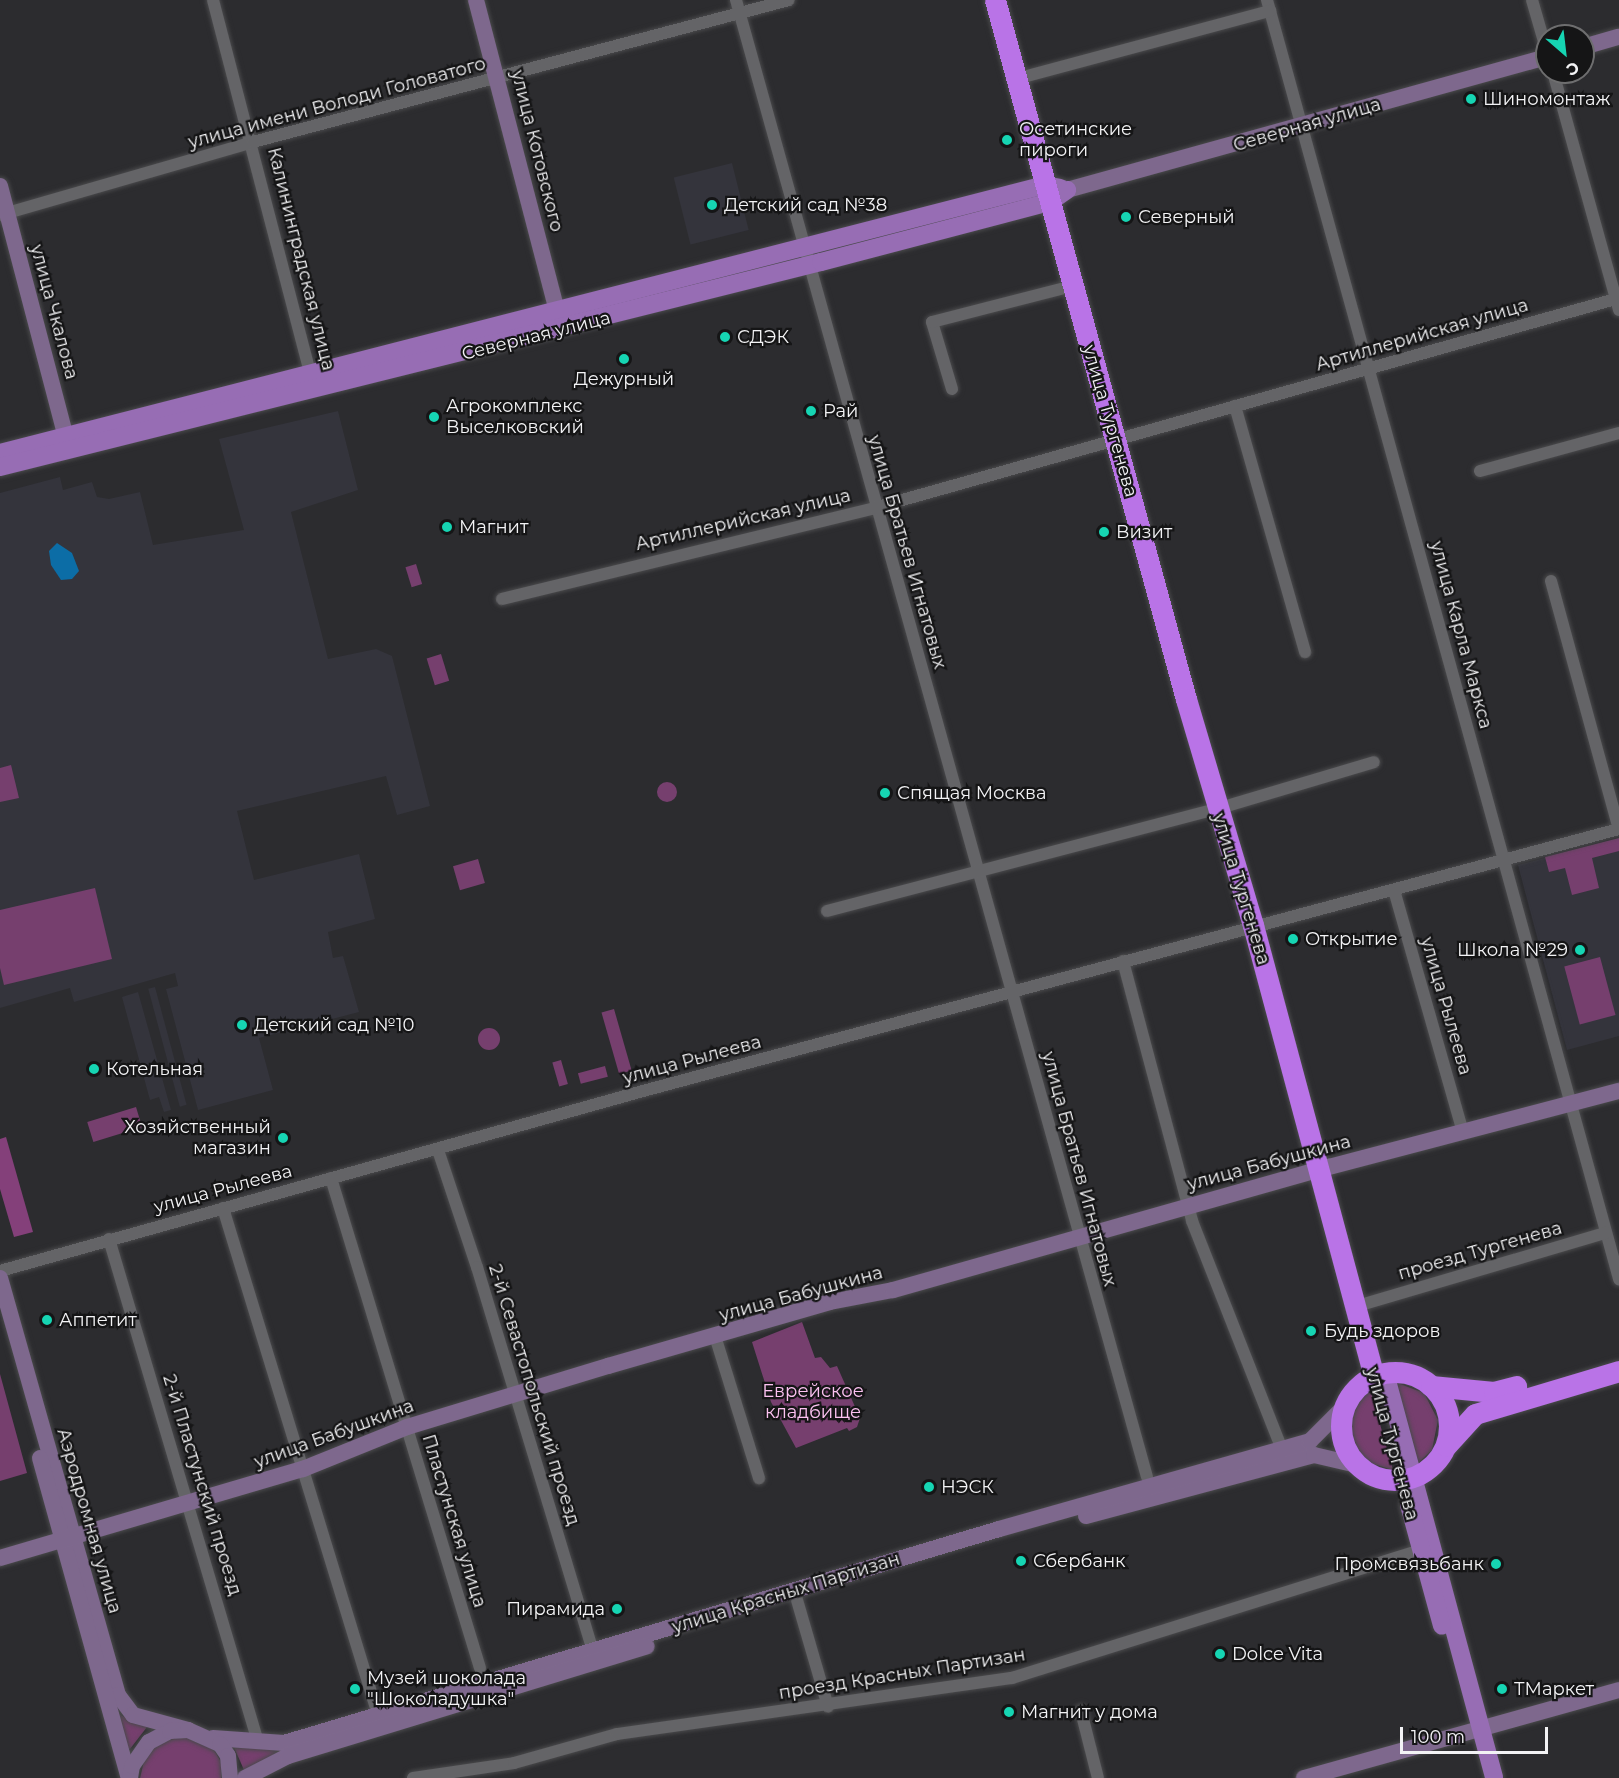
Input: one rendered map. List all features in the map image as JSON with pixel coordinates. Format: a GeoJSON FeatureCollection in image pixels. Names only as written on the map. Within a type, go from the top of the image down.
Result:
{"type":"FeatureCollection","features":[{"type":"Feature","properties":{"kind":"highway","name":"улица Тургенева"},"geometry":{"type":"LineString","coordinates":[[995,0],[1056,192],[1072,286],[1121,437]]}},
{"type":"Feature","properties":{"kind":"highway","name":"улица Тургенева"},"geometry":{"type":"LineString","coordinates":[[1007,0],[1121,437],[1223,807],[1258,924],[1380,1375]]}},
{"type":"Feature","properties":{"kind":"highway","name":"улица Тургенева"},"geometry":{"type":"LineString","coordinates":[[1323,1168],[1364,1304],[1380,1375]]}},
{"type":"Feature","properties":{"kind":"highway"},"geometry":{"type":"LineString","coordinates":[[1431,1386],[1494,1392],[1619,1358]]}},
{"type":"Feature","properties":{"kind":"highway"},"geometry":{"type":"LineString","coordinates":[[1446,1446],[1449,1420],[1443,1402],[1431,1386],[1410,1374],[1380,1375],[1355,1390],[1345,1406],[1341,1424],[1343,1442],[1357,1465],[1378,1478],[1408,1479],[1427,1470],[1475,1414],[1619,1371]]}},
{"type":"Feature","properties":{"kind":"main road","name":"улица Котовского"},"geometry":{"type":"LineString","coordinates":[[476,0],[499,79],[557,311]]}},
{"type":"Feature","properties":{"kind":"main road"},"geometry":{"type":"LineString","coordinates":[[1595,44],[1619,37]]}},
{"type":"Feature","properties":{"kind":"main road","name":"Северная улица"},"geometry":{"type":"LineString","coordinates":[[0,467],[68,443],[313,381],[807,266],[1056,192],[1302,127],[1535,60]]}},
{"type":"Feature","properties":{"kind":"main road","name":"улица Чкалова"},"geometry":{"type":"LineString","coordinates":[[0,186],[4,214],[68,443]]}},
{"type":"Feature","properties":{"kind":"main road","name":"Северная улица"},"geometry":{"type":"LineString","coordinates":[[431,352],[557,311],[802,248],[1056,192]]}},
{"type":"Feature","properties":{"kind":"main road","name":"Северная улица"},"geometry":{"type":"LineString","coordinates":[[0,453],[68,443]]}},
{"type":"Feature","properties":{"kind":"main road","name":"улица Бабушкина"},"geometry":{"type":"LineString","coordinates":[[0,1558],[188,1505],[303,1469],[407,1427],[715,1336],[1323,1168],[1619,1091]]}},
{"type":"Feature","properties":{"kind":"main road","name":"Аэродромная улица"},"geometry":{"type":"LineString","coordinates":[[0,1278],[130,1778]]}},
{"type":"Feature","properties":{"kind":"main road","name":"Аэродромная улица"},"geometry":{"type":"LineString","coordinates":[[0,1308],[68,1538],[122,1703],[142,1719],[213,1738]]}},
{"type":"Feature","properties":{"kind":"main road","name":"улица Тургенева"},"geometry":{"type":"LineString","coordinates":[[1380,1375],[1476,1731],[1484,1778]]}},
{"type":"Feature","properties":{"kind":"main road","name":"улица Красных Партизан"},"geometry":{"type":"LineString","coordinates":[[213,1738],[284,1743],[1282,1449],[1320,1435],[1345,1406]]}},
{"type":"Feature","properties":{"kind":"main road","name":"улица Красных Партизан"},"geometry":{"type":"LineString","coordinates":[[245,1778],[288,1756],[1001,1539],[1314,1455],[1357,1465]]}},
{"type":"Feature","properties":{"kind":"main road","name":"улица Тургенева"},"geometry":{"type":"LineString","coordinates":[[1408,1479],[1421,1550],[1476,1731],[1494,1778]]}},
{"type":"Feature","properties":{"kind":"main road"},"geometry":{"type":"LineString","coordinates":[[1304,1778],[1619,1690]]}},
{"type":"Feature","properties":{"kind":"main road"},"geometry":{"type":"LineString","coordinates":[[130,1778],[132,1766],[148,1742],[170,1731],[188,1730]]}},
{"type":"Feature","properties":{"kind":"main road"},"geometry":{"type":"LineString","coordinates":[[213,1738],[228,1756],[230,1778]]}},
{"type":"Feature","properties":{"kind":"street","name":"Калининградская улица"},"geometry":{"type":"LineString","coordinates":[[213,0],[253,142],[313,381]]}},
{"type":"Feature","properties":{"kind":"street","name":"улица Братьев Игнатовых"},"geometry":{"type":"LineString","coordinates":[[736,0],[874,508],[911,625],[1078,1236],[1147,1477]]}},
{"type":"Feature","properties":{"kind":"street","name":"улица имени Володи Головатого"},"geometry":{"type":"LineString","coordinates":[[4,214],[253,142],[499,79],[789,0]]}},
{"type":"Feature","properties":{"kind":"street"},"geometry":{"type":"LineString","coordinates":[[1532,0],[1539,24]]}},
{"type":"Feature","properties":{"kind":"street"},"geometry":{"type":"LineString","coordinates":[[1027,76],[1268,5]]}},
{"type":"Feature","properties":{"kind":"street","name":"улица Карла Маркса"},"geometry":{"type":"LineString","coordinates":[[1268,5],[1619,1279]]}},
{"type":"Feature","properties":{"kind":"street"},"geometry":{"type":"LineString","coordinates":[[1556,84],[1618,302]]}},
{"type":"Feature","properties":{"kind":"street"},"geometry":{"type":"LineString","coordinates":[[952,389],[932,322],[1072,286]]}},
{"type":"Feature","properties":{"kind":"street","name":"Артиллерийская улица"},"geometry":{"type":"LineString","coordinates":[[502,599],[874,508],[1121,437],[1618,302]]}},
{"type":"Feature","properties":{"kind":"street"},"geometry":{"type":"LineString","coordinates":[[1235,406],[1305,651]]}},
{"type":"Feature","properties":{"kind":"street"},"geometry":{"type":"LineString","coordinates":[[1480,471],[1619,433]]}},
{"type":"Feature","properties":{"kind":"street","name":"улица Рылеева"},"geometry":{"type":"LineString","coordinates":[[0,1271],[109,1239],[1258,924],[1619,829],[1551,581]]}},
{"type":"Feature","properties":{"kind":"street"},"geometry":{"type":"LineString","coordinates":[[827,911],[1223,807],[1374,762]]}},
{"type":"Feature","properties":{"kind":"street","name":"улица Рылеева"},"geometry":{"type":"LineString","coordinates":[[1394,890],[1463,1132]]}},
{"type":"Feature","properties":{"kind":"street"},"geometry":{"type":"LineString","coordinates":[[1123,961],[1189,1205],[1220,1296],[1282,1449]]}},
{"type":"Feature","properties":{"kind":"street","name":"2-й Севастопольский проезд"},"geometry":{"type":"LineString","coordinates":[[438,1150],[477,1267],[513,1395],[592,1651]]}},
{"type":"Feature","properties":{"kind":"street","name":"Пластунская улица"},"geometry":{"type":"LineString","coordinates":[[331,1178],[480,1668]]}},
{"type":"Feature","properties":{"kind":"street"},"geometry":{"type":"LineString","coordinates":[[223,1208],[378,1715]]}},
{"type":"Feature","properties":{"kind":"street","name":"проезд Тургенева"},"geometry":{"type":"LineString","coordinates":[[1364,1304],[1606,1233]]}},
{"type":"Feature","properties":{"kind":"street","name":"2-й Пластунский проезд"},"geometry":{"type":"LineString","coordinates":[[109,1239],[258,1742]]}},
{"type":"Feature","properties":{"kind":"street"},"geometry":{"type":"LineString","coordinates":[[715,1336],[759,1478]]}},
{"type":"Feature","properties":{"kind":"street","name":"проезд Красных Партизан"},"geometry":{"type":"LineString","coordinates":[[413,1778],[514,1763],[617,1734],[828,1707],[1022,1676],[1421,1550]]}},
{"type":"Feature","properties":{"kind":"street"},"geometry":{"type":"LineString","coordinates":[[797,1600],[828,1707]]}},
{"type":"Feature","properties":{"kind":"street"},"geometry":{"type":"LineString","coordinates":[[1081,1711],[1098,1778]]}},
{"type":"Feature","properties":{"kind":"shaded area","name":"Детский сад №38"},"geometry":{"type":"Polygon","coordinates":[[[732,163],[749,230],[690,244],[674,178],[732,163]]]}},
{"type":"Feature","properties":{"kind":"shaded area"},"geometry":{"type":"Polygon","coordinates":[[[338,411],[358,490],[291,512],[328,659],[376,649],[392,656],[430,806],[397,815],[386,776],[237,811],[254,880],[359,854],[375,919],[328,932],[333,958],[343,956],[359,1012],[259,1038],[273,1090],[198,1110],[166,989],[178,986],[175,973],[74,1002],[70,988],[0,1008],[0,493],[60,477],[63,490],[92,482],[97,497],[109,499],[140,492],[153,545],[244,530],[219,439],[338,411]]]}},
{"type":"Feature","properties":{"kind":"shaded area","name":"Школа №29"},"geometry":{"type":"Polygon","coordinates":[[[1619,838],[1619,1036],[1567,1050],[1518,865],[1619,838]]]}},
{"type":"Feature","properties":{"kind":"shaded area"},"geometry":{"type":"Polygon","coordinates":[[[155,987],[187,1105],[180,1107],[148,989],[155,987]]]}},
{"type":"Feature","properties":{"kind":"shaded area"},"geometry":{"type":"Polygon","coordinates":[[[138,992],[171,1110],[164,1112],[159,1097],[150,1100],[122,997],[138,992]]]}},
{"type":"Feature","properties":{"kind":"shaded area"},"geometry":{"type":"Polygon","coordinates":[[[6,1137],[33,1232],[14,1237],[0,1189],[0,1139],[6,1137]]]}},
{"type":"Feature","properties":{"kind":"green space"},"geometry":{"type":"Polygon","coordinates":[[[416,564],[422,584],[412,587],[405,567],[416,564]]]}},
{"type":"Feature","properties":{"kind":"green space"},"geometry":{"type":"Polygon","coordinates":[[[441,654],[449,681],[435,685],[427,658],[441,654]]]}},
{"type":"Feature","properties":{"kind":"green space"},"geometry":{"type":"Polygon","coordinates":[[[11,765],[19,798],[0,802],[0,768],[11,765]]]}},
{"type":"Feature","properties":{"kind":"green space"},"geometry":{"type":"Polygon","coordinates":[[[667,782],[674,785],[677,792],[674,799],[667,802],[660,799],[657,792],[660,785],[667,782]]]}},
{"type":"Feature","properties":{"kind":"green space"},"geometry":{"type":"Polygon","coordinates":[[[1619,838],[1619,851],[1592,858],[1599,888],[1572,895],[1565,868],[1549,872],[1545,857],[1619,838]]]}},
{"type":"Feature","properties":{"kind":"green space"},"geometry":{"type":"Polygon","coordinates":[[[478,859],[485,883],[460,890],[453,866],[478,859]]]}},
{"type":"Feature","properties":{"kind":"green space"},"geometry":{"type":"Polygon","coordinates":[[[95,888],[112,959],[4,985],[0,968],[0,910],[95,888]]]}},
{"type":"Feature","properties":{"kind":"green space"},"geometry":{"type":"Polygon","coordinates":[[[1600,957],[1616,1015],[1580,1025],[1564,967],[1600,957]]]}},
{"type":"Feature","properties":{"kind":"green space"},"geometry":{"type":"Polygon","coordinates":[[[614,1009],[632,1071],[619,1074],[602,1013],[614,1009]]]}},
{"type":"Feature","properties":{"kind":"green space"},"geometry":{"type":"Polygon","coordinates":[[[489,1028],[499,1035],[500,1039],[493,1049],[489,1050],[479,1043],[478,1039],[485,1029],[489,1028]]]}},
{"type":"Feature","properties":{"kind":"green space"},"geometry":{"type":"Polygon","coordinates":[[[561,1060],[568,1084],[559,1087],[552,1062],[561,1060]]]}},
{"type":"Feature","properties":{"kind":"green space"},"geometry":{"type":"Polygon","coordinates":[[[605,1066],[608,1077],[581,1084],[578,1073],[605,1066]]]}},
{"type":"Feature","properties":{"kind":"green space"},"geometry":{"type":"Polygon","coordinates":[[[136,1107],[142,1127],[93,1142],[87,1122],[136,1107]]]}},
{"type":"Feature","properties":{"kind":"green space","name":"Еврейское кладбище"},"geometry":{"type":"Polygon","coordinates":[[[802,1322],[815,1358],[821,1357],[830,1368],[837,1366],[860,1418],[857,1427],[849,1431],[847,1428],[796,1448],[771,1402],[752,1342],[802,1322]]]}},
{"type":"Feature","properties":{"kind":"green space"},"geometry":{"type":"Polygon","coordinates":[[[0,1374],[27,1473],[0,1481],[0,1374]]]}},
{"type":"Feature","properties":{"kind":"green space"},"geometry":{"type":"Polygon","coordinates":[[[1395,1382],[1424,1393],[1438,1420],[1432,1450],[1417,1464],[1395,1382]]]}},
{"type":"Feature","properties":{"kind":"green space"},"geometry":{"type":"Polygon","coordinates":[[[1370,1389],[1393,1470],[1370,1463],[1360,1454],[1351,1432],[1354,1408],[1370,1389]]]}},
{"type":"Feature","properties":{"kind":"green space"},"geometry":{"type":"Polygon","coordinates":[[[118,1714],[147,1727],[130,1749],[128,1749],[118,1714]]]}},
{"type":"Feature","properties":{"kind":"green space"},"geometry":{"type":"Polygon","coordinates":[[[185,1737],[214,1750],[221,1762],[221,1778],[140,1778],[144,1761],[154,1748],[168,1740],[185,1737]]]}},
{"type":"Feature","properties":{"kind":"green space"},"geometry":{"type":"Polygon","coordinates":[[[233,1745],[279,1750],[280,1752],[244,1770],[233,1745]]]}},
{"type":"Feature","properties":{"kind":"water"},"geometry":{"type":"Polygon","coordinates":[[[57,543],[72,553],[79,571],[72,579],[61,580],[51,565],[49,551],[57,543]]]}},
{"type":"Feature","properties":{"kind":"place","name":"Шиномонтаж"},"geometry":{"type":"Point","coordinates":[1471,99]}},
{"type":"Feature","properties":{"kind":"place","name":"Осетинские пироги"},"geometry":{"type":"Point","coordinates":[1007,140]}},
{"type":"Feature","properties":{"kind":"place","name":"Детский сад №38"},"geometry":{"type":"Point","coordinates":[712,205]}},
{"type":"Feature","properties":{"kind":"place","name":"Северный"},"geometry":{"type":"Point","coordinates":[1126,217]}},
{"type":"Feature","properties":{"kind":"place","name":"СДЭК"},"geometry":{"type":"Point","coordinates":[725,337]}},
{"type":"Feature","properties":{"kind":"place","name":"Дежурный"},"geometry":{"type":"Point","coordinates":[624,359]}},
{"type":"Feature","properties":{"kind":"place","name":"Рай"},"geometry":{"type":"Point","coordinates":[811,411]}},
{"type":"Feature","properties":{"kind":"place","name":"Агрокомплекс Выселковский"},"geometry":{"type":"Point","coordinates":[434,417]}},
{"type":"Feature","properties":{"kind":"place","name":"Магнит"},"geometry":{"type":"Point","coordinates":[447,527]}},
{"type":"Feature","properties":{"kind":"place","name":"Визит"},"geometry":{"type":"Point","coordinates":[1104,532]}},
{"type":"Feature","properties":{"kind":"place","name":"Спящая Москва"},"geometry":{"type":"Point","coordinates":[885,793]}},
{"type":"Feature","properties":{"kind":"place","name":"Открытие"},"geometry":{"type":"Point","coordinates":[1293,939]}},
{"type":"Feature","properties":{"kind":"place","name":"Школа №29"},"geometry":{"type":"Point","coordinates":[1580,950]}},
{"type":"Feature","properties":{"kind":"place","name":"Детский сад №10"},"geometry":{"type":"Point","coordinates":[242,1025]}},
{"type":"Feature","properties":{"kind":"place","name":"Котельная"},"geometry":{"type":"Point","coordinates":[94,1069]}},
{"type":"Feature","properties":{"kind":"place","name":"Хозяйственный магазин"},"geometry":{"type":"Point","coordinates":[283,1138]}},
{"type":"Feature","properties":{"kind":"place","name":"Аппетит"},"geometry":{"type":"Point","coordinates":[47,1320]}},
{"type":"Feature","properties":{"kind":"place","name":"Будь здоров"},"geometry":{"type":"Point","coordinates":[1311,1331]}},
{"type":"Feature","properties":{"kind":"place","name":"НЭСК"},"geometry":{"type":"Point","coordinates":[929,1487]}},
{"type":"Feature","properties":{"kind":"place","name":"Сбербанк"},"geometry":{"type":"Point","coordinates":[1021,1561]}},
{"type":"Feature","properties":{"kind":"place","name":"Промсвязьбанк"},"geometry":{"type":"Point","coordinates":[1496,1564]}},
{"type":"Feature","properties":{"kind":"place","name":"Пирамида"},"geometry":{"type":"Point","coordinates":[617,1609]}},
{"type":"Feature","properties":{"kind":"place","name":"Dolce Vita"},"geometry":{"type":"Point","coordinates":[1220,1654]}},
{"type":"Feature","properties":{"kind":"place","name":"Музей шоколада \"Шоколадушка\""},"geometry":{"type":"Point","coordinates":[355,1689]}},
{"type":"Feature","properties":{"kind":"place","name":"ТМаркет"},"geometry":{"type":"Point","coordinates":[1502,1689]}},
{"type":"Feature","properties":{"kind":"place","name":"Магнит у дома"},"geometry":{"type":"Point","coordinates":[1009,1712]}}]}
